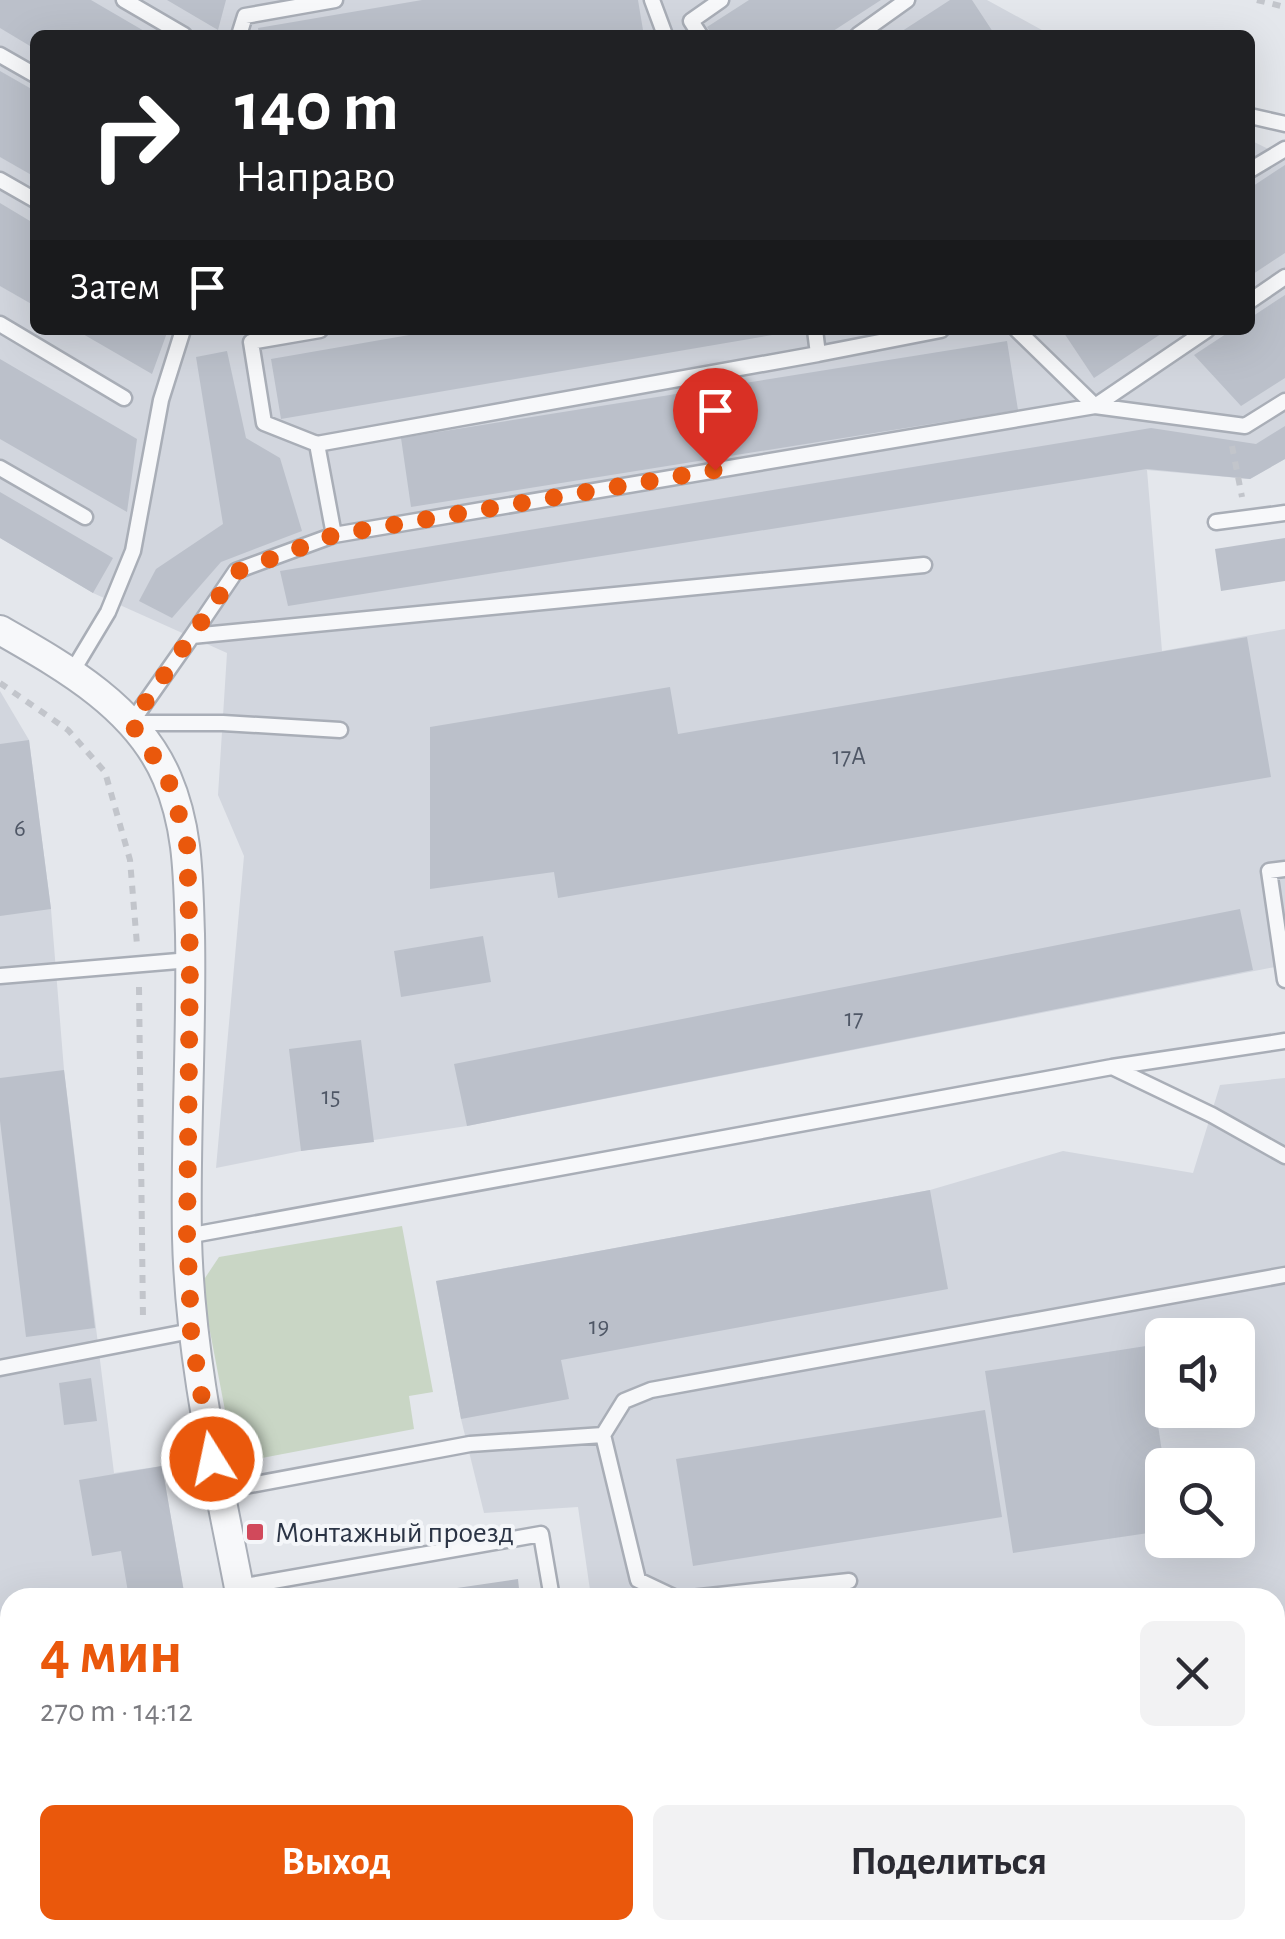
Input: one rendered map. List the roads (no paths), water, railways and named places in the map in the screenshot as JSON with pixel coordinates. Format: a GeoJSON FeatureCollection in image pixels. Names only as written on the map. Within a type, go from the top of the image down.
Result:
{"type":"FeatureCollection","features":[{"type":"Feature","properties":{"kind":"street"},"geometry":{"type":"LineString","coordinates":[[0,630],[72,672],[131,723],[167,776],[187,841],[187,1236],[191,1332],[239,1588]]}},
{"type":"Feature","properties":{"kind":"lane"},"geometry":{"type":"LineString","coordinates":[[124,0],[175,30]]}},
{"type":"Feature","properties":{"kind":"lane"},"geometry":{"type":"LineString","coordinates":[[241,30],[245,16],[335,0]]}},
{"type":"Feature","properties":{"kind":"lane"},"geometry":{"type":"LineString","coordinates":[[652,0],[664,30]]}},
{"type":"Feature","properties":{"kind":"lane"},"geometry":{"type":"LineString","coordinates":[[697,30],[691,22],[721,0]]}},
{"type":"Feature","properties":{"kind":"lane"},"geometry":{"type":"LineString","coordinates":[[865,30],[907,0]]}},
{"type":"Feature","properties":{"kind":"lane"},"geometry":{"type":"LineString","coordinates":[[0,56],[30,73]]}},
{"type":"Feature","properties":{"kind":"lane"},"geometry":{"type":"LineString","coordinates":[[1255,117],[1285,124]]}},
{"type":"Feature","properties":{"kind":"lane"},"geometry":{"type":"LineString","coordinates":[[1255,167],[1285,149]]}},
{"type":"Feature","properties":{"kind":"lane"},"geometry":{"type":"LineString","coordinates":[[0,180],[30,197]]}},
{"type":"Feature","properties":{"kind":"lane"},"geometry":{"type":"LineString","coordinates":[[1255,298],[1285,277]]}},
{"type":"Feature","properties":{"kind":"lane"},"geometry":{"type":"LineString","coordinates":[[0,324],[124,398]]}},
{"type":"Feature","properties":{"kind":"lane"},"geometry":{"type":"LineString","coordinates":[[72,672],[108,612],[132,551],[161,400],[181,335]]}},
{"type":"Feature","properties":{"kind":"lane"},"geometry":{"type":"LineString","coordinates":[[291,335],[251,342],[264,423],[318,444],[915,335]]}},
{"type":"Feature","properties":{"kind":"lane"},"geometry":{"type":"LineString","coordinates":[[816,335],[818,354]]}},
{"type":"Feature","properties":{"kind":"lane"},"geometry":{"type":"LineString","coordinates":[[1021,335],[1095,406]]}},
{"type":"Feature","properties":{"kind":"lane"},"geometry":{"type":"LineString","coordinates":[[1095,406],[1200,335]]}},
{"type":"Feature","properties":{"kind":"lane"},"geometry":{"type":"LineString","coordinates":[[131,723],[236,572],[334,535],[1095,406],[1244,426],[1285,401]]}},
{"type":"Feature","properties":{"kind":"lane"},"geometry":{"type":"LineString","coordinates":[[318,444],[334,535]]}},
{"type":"Feature","properties":{"kind":"lane"},"geometry":{"type":"LineString","coordinates":[[0,468],[86,516]]}},
{"type":"Feature","properties":{"kind":"lane"},"geometry":{"type":"LineString","coordinates":[[1216,522],[1285,513]]}},
{"type":"Feature","properties":{"kind":"lane"},"geometry":{"type":"LineString","coordinates":[[192,636],[924,565]]}},
{"type":"Feature","properties":{"kind":"lane"},"geometry":{"type":"LineString","coordinates":[[131,723],[223,723],[340,730]]}},
{"type":"Feature","properties":{"kind":"lane"},"geometry":{"type":"LineString","coordinates":[[1285,869],[1269,872],[1285,980]]}},
{"type":"Feature","properties":{"kind":"lane"},"geometry":{"type":"LineString","coordinates":[[0,976],[190,960]]}},
{"type":"Feature","properties":{"kind":"lane"},"geometry":{"type":"LineString","coordinates":[[187,1236],[1112,1066],[1285,1041]]}},
{"type":"Feature","properties":{"kind":"lane"},"geometry":{"type":"LineString","coordinates":[[1112,1066],[1285,1156]]}},
{"type":"Feature","properties":{"kind":"lane"},"geometry":{"type":"LineString","coordinates":[[655,1588],[638,1580],[603,1435],[624,1401],[651,1390],[1285,1275]]}},
{"type":"Feature","properties":{"kind":"lane"},"geometry":{"type":"LineString","coordinates":[[0,1368],[191,1332]]}},
{"type":"Feature","properties":{"kind":"lane"},"geometry":{"type":"LineString","coordinates":[[218,1491],[470,1444],[603,1435]]}},
{"type":"Feature","properties":{"kind":"lane"},"geometry":{"type":"LineString","coordinates":[[261,1588],[541,1534],[550,1588]]}},
{"type":"Feature","properties":{"kind":"lane"},"geometry":{"type":"LineString","coordinates":[[778,1588],[848,1580]]}},
{"type":"Feature","properties":{"kind":"place","name":"Монтажный проезд"},"geometry":{"type":"Point","coordinates":[255,1532]}}]}
